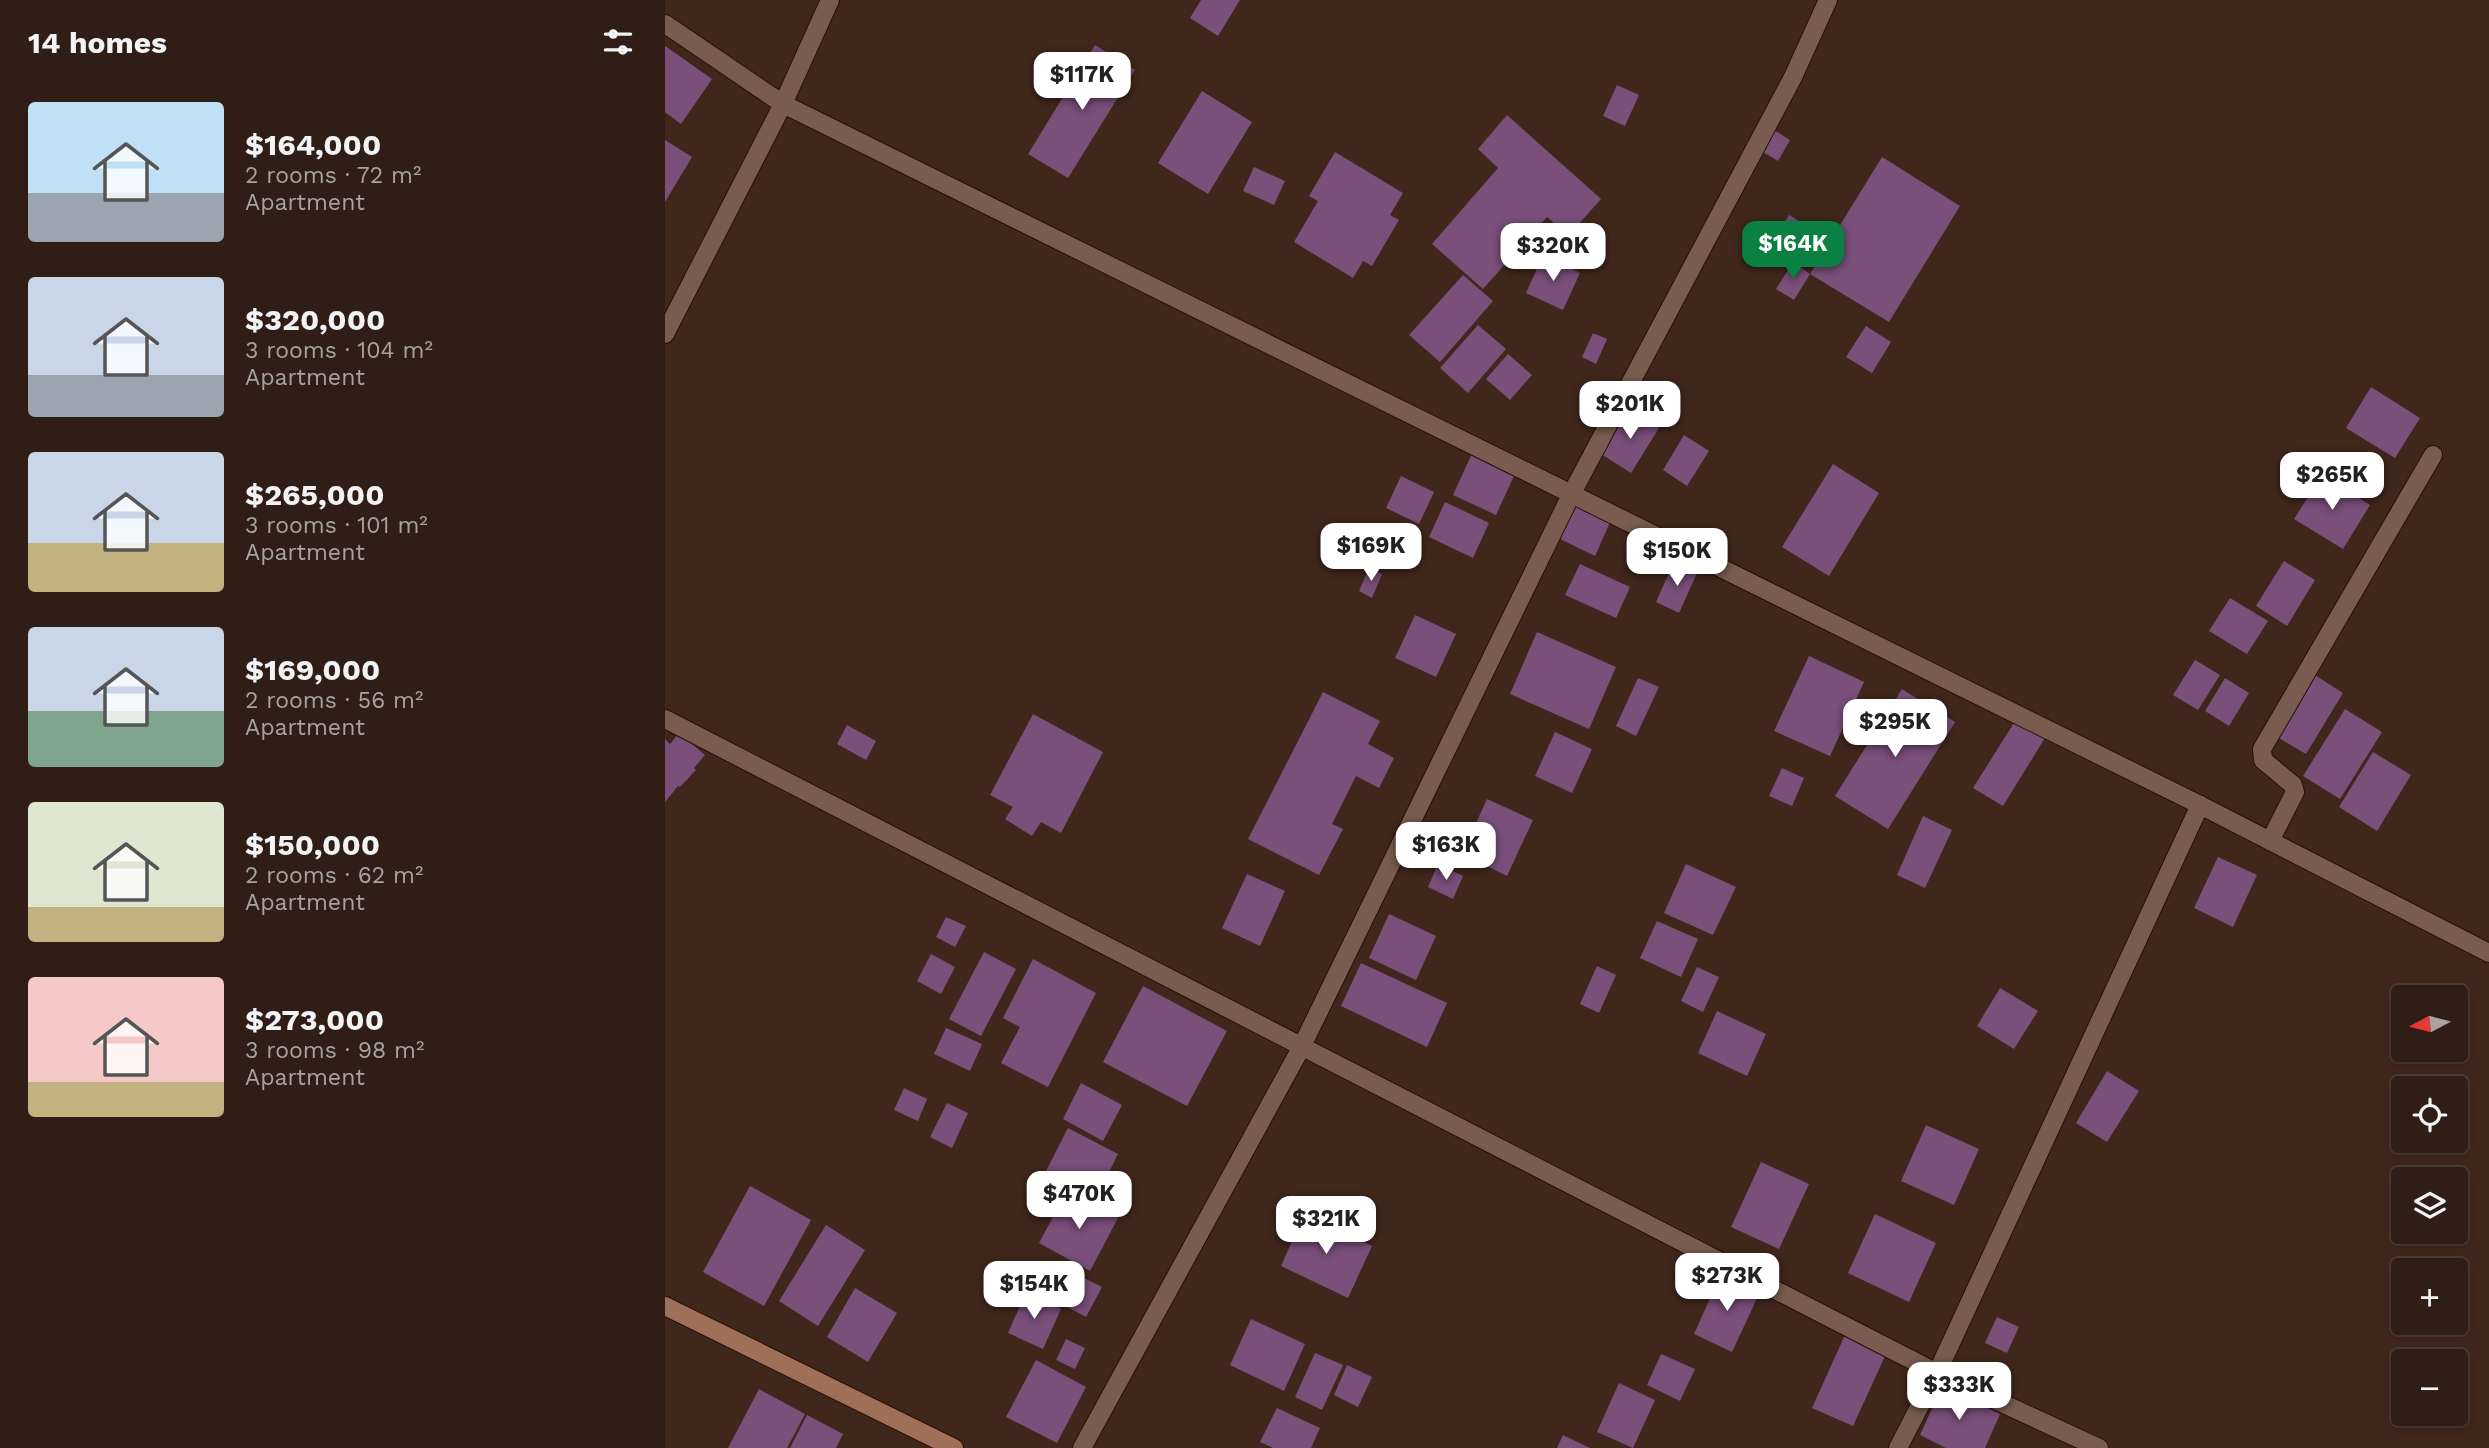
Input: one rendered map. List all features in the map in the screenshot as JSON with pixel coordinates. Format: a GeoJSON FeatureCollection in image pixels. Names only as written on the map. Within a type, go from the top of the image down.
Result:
{"type":"FeatureCollection","features":[{"type":"Feature","properties":{"kind":"main road"},"geometry":{"type":"LineString","coordinates":[[665,1306],[954,1448]]}},
{"type":"Feature","properties":{"kind":"street"},"geometry":{"type":"LineString","coordinates":[[665,334],[783,104],[830,0]]}},
{"type":"Feature","properties":{"kind":"street"},"geometry":{"type":"LineString","coordinates":[[1081,1448],[1301,1048],[1571,493],[1793,77],[1828,0]]}},
{"type":"Feature","properties":{"kind":"street"},"geometry":{"type":"LineString","coordinates":[[665,24],[783,104],[2200,805],[2489,953]]}},
{"type":"Feature","properties":{"kind":"street"},"geometry":{"type":"LineString","coordinates":[[2270,841],[2295,792],[2293,785],[2263,760],[2262,749],[2433,455]]}},
{"type":"Feature","properties":{"kind":"street"},"geometry":{"type":"LineString","coordinates":[[665,719],[1937,1373],[2099,1448]]}},
{"type":"Feature","properties":{"kind":"street"},"geometry":{"type":"LineString","coordinates":[[1898,1448],[1937,1373],[2200,805]]}},
{"type":"Feature","properties":{"kind":"building"},"geometry":{"type":"Polygon","coordinates":[[[1201,0],[1240,0],[1218,36],[1190,18],[1201,0]]]}},
{"type":"Feature","properties":{"kind":"building"},"geometry":{"type":"Polygon","coordinates":[[[1095,45],[1135,70],[1068,178],[1028,154],[1095,45]]]}},
{"type":"Feature","properties":{"kind":"building"},"geometry":{"type":"Polygon","coordinates":[[[665,46],[712,79],[681,124],[665,112],[665,46]]]}},
{"type":"Feature","properties":{"kind":"building"},"geometry":{"type":"Polygon","coordinates":[[[1617,85],[1639,95],[1625,126],[1603,116],[1617,85]]]}},
{"type":"Feature","properties":{"kind":"building"},"geometry":{"type":"Polygon","coordinates":[[[1202,91],[1252,122],[1208,194],[1158,163],[1202,91]]]}},
{"type":"Feature","properties":{"kind":"building"},"geometry":{"type":"Polygon","coordinates":[[[1507,115],[1601,199],[1568,236],[1547,217],[1483,289],[1432,244],[1498,168],[1478,149],[1507,115]]]}},
{"type":"Feature","properties":{"kind":"building"},"geometry":{"type":"Polygon","coordinates":[[[1769,127],[1790,140],[1778,161],[1756,148],[1769,127]]]}},
{"type":"Feature","properties":{"kind":"building"},"geometry":{"type":"Polygon","coordinates":[[[665,140],[692,157],[665,202],[665,140]]]}},
{"type":"Feature","properties":{"kind":"building"},"geometry":{"type":"Polygon","coordinates":[[[1335,152],[1403,193],[1390,215],[1399,220],[1372,266],[1363,261],[1353,278],[1294,242],[1318,201],[1309,196],[1335,152]]]}},
{"type":"Feature","properties":{"kind":"building"},"geometry":{"type":"Polygon","coordinates":[[[1882,157],[1960,206],[1889,322],[1810,274],[1882,157]]]}},
{"type":"Feature","properties":{"kind":"building"},"geometry":{"type":"Polygon","coordinates":[[[1254,167],[1285,181],[1274,205],[1243,191],[1254,167]]]}},
{"type":"Feature","properties":{"kind":"building"},"geometry":{"type":"Polygon","coordinates":[[[1789,215],[1820,234],[1802,262],[1772,243],[1789,215]]]}},
{"type":"Feature","properties":{"kind":"building"},"geometry":{"type":"Polygon","coordinates":[[[1543,255],[1580,273],[1563,310],[1526,293],[1543,255]]]}},
{"type":"Feature","properties":{"kind":"building"},"geometry":{"type":"Polygon","coordinates":[[[1793,262],[1810,274],[1794,300],[1776,289],[1793,262]]]}},
{"type":"Feature","properties":{"kind":"building"},"geometry":{"type":"Polygon","coordinates":[[[1463,275],[1493,301],[1440,362],[1409,335],[1463,275]]]}},
{"type":"Feature","properties":{"kind":"building"},"geometry":{"type":"Polygon","coordinates":[[[1478,325],[1506,349],[1468,393],[1440,368],[1478,325]]]}},
{"type":"Feature","properties":{"kind":"building"},"geometry":{"type":"Polygon","coordinates":[[[1866,326],[1891,342],[1872,373],[1846,357],[1866,326]]]}},
{"type":"Feature","properties":{"kind":"building"},"geometry":{"type":"Polygon","coordinates":[[[1593,333],[1607,339],[1596,364],[1582,357],[1593,333]]]}},
{"type":"Feature","properties":{"kind":"building"},"geometry":{"type":"Polygon","coordinates":[[[1508,354],[1532,375],[1510,400],[1486,379],[1508,354]]]}},
{"type":"Feature","properties":{"kind":"building"},"geometry":{"type":"Polygon","coordinates":[[[2371,387],[2420,418],[2395,458],[2346,428],[2371,387]]]}},
{"type":"Feature","properties":{"kind":"building"},"geometry":{"type":"Polygon","coordinates":[[[1629,409],[1659,428],[1631,473],[1601,454],[1629,409]]]}},
{"type":"Feature","properties":{"kind":"building"},"geometry":{"type":"Polygon","coordinates":[[[1684,435],[1709,451],[1687,486],[1663,470],[1684,435]]]}},
{"type":"Feature","properties":{"kind":"building"},"geometry":{"type":"Polygon","coordinates":[[[1475,447],[1518,467],[1496,515],[1453,495],[1475,447]]]}},
{"type":"Feature","properties":{"kind":"building"},"geometry":{"type":"Polygon","coordinates":[[[1833,464],[1879,493],[1829,576],[1782,547],[1833,464]]]}},
{"type":"Feature","properties":{"kind":"building"},"geometry":{"type":"Polygon","coordinates":[[[2322,475],[2370,505],[2343,549],[2294,519],[2322,475]]]}},
{"type":"Feature","properties":{"kind":"building"},"geometry":{"type":"Polygon","coordinates":[[[1401,476],[1434,492],[1419,524],[1386,508],[1401,476]]]}},
{"type":"Feature","properties":{"kind":"building"},"geometry":{"type":"Polygon","coordinates":[[[1445,502],[1489,523],[1473,558],[1429,537],[1445,502]]]}},
{"type":"Feature","properties":{"kind":"building"},"geometry":{"type":"Polygon","coordinates":[[[1574,504],[1611,520],[1595,556],[1558,538],[1574,504]]]}},
{"type":"Feature","properties":{"kind":"building"},"geometry":{"type":"Polygon","coordinates":[[[2284,561],[2315,580],[2287,626],[2256,606],[2284,561]]]}},
{"type":"Feature","properties":{"kind":"building"},"geometry":{"type":"Polygon","coordinates":[[[1674,562],[1697,573],[1679,613],[1656,602],[1674,562]]]}},
{"type":"Feature","properties":{"kind":"building"},"geometry":{"type":"Polygon","coordinates":[[[1580,564],[1630,587],[1616,618],[1565,595],[1580,564]]]}},
{"type":"Feature","properties":{"kind":"building"},"geometry":{"type":"Polygon","coordinates":[[[1369,568],[1382,574],[1372,598],[1359,591],[1369,568]]]}},
{"type":"Feature","properties":{"kind":"building"},"geometry":{"type":"Polygon","coordinates":[[[2230,598],[2268,621],[2247,654],[2209,631],[2230,598]]]}},
{"type":"Feature","properties":{"kind":"building"},"geometry":{"type":"Polygon","coordinates":[[[1415,615],[1456,634],[1436,677],[1395,658],[1415,615]]]}},
{"type":"Feature","properties":{"kind":"building"},"geometry":{"type":"Polygon","coordinates":[[[1537,632],[1616,667],[1589,729],[1510,694],[1537,632]]]}},
{"type":"Feature","properties":{"kind":"building"},"geometry":{"type":"Polygon","coordinates":[[[1809,656],[1864,682],[1830,756],[1774,731],[1809,656]]]}},
{"type":"Feature","properties":{"kind":"building"},"geometry":{"type":"Polygon","coordinates":[[[2195,660],[2220,675],[2198,710],[2173,695],[2195,660]]]}},
{"type":"Feature","properties":{"kind":"building"},"geometry":{"type":"Polygon","coordinates":[[[2310,672],[2343,693],[2306,754],[2272,734],[2310,672]]]}},
{"type":"Feature","properties":{"kind":"building"},"geometry":{"type":"Polygon","coordinates":[[[1638,678],[1659,687],[1636,736],[1616,726],[1638,678]]]}},
{"type":"Feature","properties":{"kind":"building"},"geometry":{"type":"Polygon","coordinates":[[[2225,678],[2249,693],[2229,726],[2205,711],[2225,678]]]}},
{"type":"Feature","properties":{"kind":"building"},"geometry":{"type":"Polygon","coordinates":[[[1902,689],[1955,722],[1888,829],[1835,796],[1902,689]]]}},
{"type":"Feature","properties":{"kind":"building"},"geometry":{"type":"Polygon","coordinates":[[[1323,692],[1380,721],[1368,744],[1394,758],[1379,788],[1356,776],[1332,824],[1343,829],[1319,875],[1248,839],[1323,692]]]}},
{"type":"Feature","properties":{"kind":"building"},"geometry":{"type":"Polygon","coordinates":[[[2345,709],[2382,732],[2340,799],[2303,776],[2345,709]]]}},
{"type":"Feature","properties":{"kind":"building"},"geometry":{"type":"Polygon","coordinates":[[[1033,714],[1103,752],[1061,833],[1041,822],[1032,836],[1005,819],[1013,807],[990,795],[1033,714]]]}},
{"type":"Feature","properties":{"kind":"building"},"geometry":{"type":"Polygon","coordinates":[[[2019,715],[2048,733],[2003,806],[1973,788],[2019,715]]]}},
{"type":"Feature","properties":{"kind":"building"},"geometry":{"type":"Polygon","coordinates":[[[847,725],[876,741],[866,760],[837,744],[847,725]]]}},
{"type":"Feature","properties":{"kind":"building"},"geometry":{"type":"Polygon","coordinates":[[[1555,732],[1592,749],[1572,793],[1535,776],[1555,732]]]}},
{"type":"Feature","properties":{"kind":"building"},"geometry":{"type":"Polygon","coordinates":[[[679,733],[705,755],[694,768],[696,770],[665,802],[665,739],[670,744],[679,733]]]}},
{"type":"Feature","properties":{"kind":"building"},"geometry":{"type":"Polygon","coordinates":[[[2373,752],[2411,775],[2377,831],[2339,807],[2373,752]]]}},
{"type":"Feature","properties":{"kind":"building"},"geometry":{"type":"Polygon","coordinates":[[[1782,768],[1804,778],[1792,806],[1769,796],[1782,768]]]}},
{"type":"Feature","properties":{"kind":"building"},"geometry":{"type":"Polygon","coordinates":[[[1487,799],[1533,820],[1507,876],[1462,854],[1487,799]]]}},
{"type":"Feature","properties":{"kind":"building"},"geometry":{"type":"Polygon","coordinates":[[[1923,816],[1952,830],[1925,888],[1897,875],[1923,816]]]}},
{"type":"Feature","properties":{"kind":"building"},"geometry":{"type":"Polygon","coordinates":[[[2218,857],[2257,875],[2233,927],[2194,908],[2218,857]]]}},
{"type":"Feature","properties":{"kind":"building"},"geometry":{"type":"Polygon","coordinates":[[[1438,864],[1463,876],[1453,899],[1428,887],[1438,864]]]}},
{"type":"Feature","properties":{"kind":"building"},"geometry":{"type":"Polygon","coordinates":[[[1686,864],[1736,887],[1713,935],[1664,913],[1686,864]]]}},
{"type":"Feature","properties":{"kind":"building"},"geometry":{"type":"Polygon","coordinates":[[[1247,874],[1285,891],[1260,946],[1222,928],[1247,874]]]}},
{"type":"Feature","properties":{"kind":"building"},"geometry":{"type":"Polygon","coordinates":[[[1389,914],[1436,936],[1416,980],[1369,958],[1389,914]]]}},
{"type":"Feature","properties":{"kind":"building"},"geometry":{"type":"Polygon","coordinates":[[[946,917],[966,926],[955,947],[936,937],[946,917]]]}},
{"type":"Feature","properties":{"kind":"building"},"geometry":{"type":"Polygon","coordinates":[[[1657,921],[1698,939],[1681,977],[1640,958],[1657,921]]]}},
{"type":"Feature","properties":{"kind":"building"},"geometry":{"type":"Polygon","coordinates":[[[984,952],[1016,969],[981,1036],[949,1019],[984,952]]]}},
{"type":"Feature","properties":{"kind":"building"},"geometry":{"type":"Polygon","coordinates":[[[931,954],[955,967],[941,994],[917,981],[931,954]]]}},
{"type":"Feature","properties":{"kind":"building"},"geometry":{"type":"Polygon","coordinates":[[[1033,959],[1096,993],[1048,1087],[1001,1063],[1020,1027],[1003,1018],[1033,959]]]}},
{"type":"Feature","properties":{"kind":"building"},"geometry":{"type":"Polygon","coordinates":[[[1361,963],[1447,1003],[1427,1047],[1341,1006],[1361,963]]]}},
{"type":"Feature","properties":{"kind":"building"},"geometry":{"type":"Polygon","coordinates":[[[1597,966],[1616,975],[1599,1013],[1580,1004],[1597,966]]]}},
{"type":"Feature","properties":{"kind":"building"},"geometry":{"type":"Polygon","coordinates":[[[1697,967],[1719,977],[1703,1012],[1681,1001],[1697,967]]]}},
{"type":"Feature","properties":{"kind":"building"},"geometry":{"type":"Polygon","coordinates":[[[1143,986],[1227,1031],[1187,1106],[1103,1062],[1143,986]]]}},
{"type":"Feature","properties":{"kind":"building"},"geometry":{"type":"Polygon","coordinates":[[[2000,988],[2038,1011],[2014,1049],[1977,1026],[2000,988]]]}},
{"type":"Feature","properties":{"kind":"building"},"geometry":{"type":"Polygon","coordinates":[[[1717,1011],[1766,1034],[1747,1076],[1698,1053],[1717,1011]]]}},
{"type":"Feature","properties":{"kind":"building"},"geometry":{"type":"Polygon","coordinates":[[[946,1028],[982,1044],[970,1071],[934,1054],[946,1028]]]}},
{"type":"Feature","properties":{"kind":"building"},"geometry":{"type":"Polygon","coordinates":[[[2107,1071],[2139,1091],[2107,1142],[2076,1123],[2107,1071]]]}},
{"type":"Feature","properties":{"kind":"building"},"geometry":{"type":"Polygon","coordinates":[[[1081,1083],[1122,1105],[1103,1141],[1063,1119],[1081,1083]]]}},
{"type":"Feature","properties":{"kind":"building"},"geometry":{"type":"Polygon","coordinates":[[[904,1088],[927,1099],[918,1121],[894,1110],[904,1088]]]}},
{"type":"Feature","properties":{"kind":"building"},"geometry":{"type":"Polygon","coordinates":[[[947,1103],[968,1113],[952,1148],[930,1137],[947,1103]]]}},
{"type":"Feature","properties":{"kind":"building"},"geometry":{"type":"Polygon","coordinates":[[[1926,1125],[1979,1149],[1954,1205],[1901,1181],[1926,1125]]]}},
{"type":"Feature","properties":{"kind":"building"},"geometry":{"type":"Polygon","coordinates":[[[1068,1128],[1118,1154],[1096,1198],[1046,1171],[1068,1128]]]}},
{"type":"Feature","properties":{"kind":"building"},"geometry":{"type":"Polygon","coordinates":[[[1761,1162],[1809,1184],[1779,1249],[1731,1227],[1761,1162]]]}},
{"type":"Feature","properties":{"kind":"building"},"geometry":{"type":"Polygon","coordinates":[[[750,1186],[811,1220],[764,1306],[703,1272],[750,1186]]]}},
{"type":"Feature","properties":{"kind":"building"},"geometry":{"type":"Polygon","coordinates":[[[1067,1191],[1118,1218],[1090,1271],[1039,1243],[1067,1191]]]}},
{"type":"Feature","properties":{"kind":"building"},"geometry":{"type":"Polygon","coordinates":[[[1304,1214],[1372,1246],[1348,1298],[1281,1266],[1304,1214]]]}},
{"type":"Feature","properties":{"kind":"building"},"geometry":{"type":"Polygon","coordinates":[[[1875,1214],[1936,1243],[1909,1302],[1848,1273],[1875,1214]]]}},
{"type":"Feature","properties":{"kind":"building"},"geometry":{"type":"Polygon","coordinates":[[[826,1225],[865,1250],[818,1326],[779,1301],[826,1225]]]}},
{"type":"Feature","properties":{"kind":"building"},"geometry":{"type":"Polygon","coordinates":[[[1074,1273],[1102,1287],[1086,1317],[1058,1302],[1074,1273]]]}},
{"type":"Feature","properties":{"kind":"building"},"geometry":{"type":"Polygon","coordinates":[[[1721,1274],[1760,1292],[1732,1352],[1694,1334],[1721,1274]]]}},
{"type":"Feature","properties":{"kind":"building"},"geometry":{"type":"Polygon","coordinates":[[[855,1288],[897,1313],[868,1362],[827,1337],[855,1288]]]}},
{"type":"Feature","properties":{"kind":"building"},"geometry":{"type":"Polygon","coordinates":[[[1026,1292],[1061,1309],[1043,1349],[1008,1333],[1026,1292]]]}},
{"type":"Feature","properties":{"kind":"building"},"geometry":{"type":"Polygon","coordinates":[[[1997,1317],[2019,1327],[2007,1353],[1985,1343],[1997,1317]]]}},
{"type":"Feature","properties":{"kind":"building"},"geometry":{"type":"Polygon","coordinates":[[[1251,1319],[1305,1344],[1284,1391],[1230,1365],[1251,1319]]]}},
{"type":"Feature","properties":{"kind":"building"},"geometry":{"type":"Polygon","coordinates":[[[1845,1335],[1886,1354],[1853,1426],[1812,1408],[1845,1335]]]}},
{"type":"Feature","properties":{"kind":"building"},"geometry":{"type":"Polygon","coordinates":[[[1066,1339],[1085,1348],[1075,1369],[1056,1360],[1066,1339]]]}},
{"type":"Feature","properties":{"kind":"building"},"geometry":{"type":"Polygon","coordinates":[[[1315,1353],[1343,1365],[1322,1410],[1295,1397],[1315,1353]]]}},
{"type":"Feature","properties":{"kind":"building"},"geometry":{"type":"Polygon","coordinates":[[[1661,1354],[1695,1369],[1680,1401],[1647,1385],[1661,1354]]]}},
{"type":"Feature","properties":{"kind":"building"},"geometry":{"type":"Polygon","coordinates":[[[1036,1360],[1086,1387],[1057,1443],[1006,1417],[1036,1360]]]}},
{"type":"Feature","properties":{"kind":"building"},"geometry":{"type":"Polygon","coordinates":[[[1347,1365],[1372,1377],[1358,1407],[1334,1395],[1347,1365]]]}},
{"type":"Feature","properties":{"kind":"building"},"geometry":{"type":"Polygon","coordinates":[[[1619,1383],[1655,1400],[1633,1448],[1597,1432],[1619,1383]]]}},
{"type":"Feature","properties":{"kind":"building"},"geometry":{"type":"Polygon","coordinates":[[[1942,1387],[2000,1414],[1985,1448],[1946,1448],[1920,1435],[1942,1387]]]}},
{"type":"Feature","properties":{"kind":"building"},"geometry":{"type":"Polygon","coordinates":[[[759,1389],[805,1414],[787,1448],[728,1448],[759,1389]]]}},
{"type":"Feature","properties":{"kind":"building"},"geometry":{"type":"Polygon","coordinates":[[[1277,1408],[1320,1428],[1311,1448],[1273,1448],[1260,1442],[1277,1408]]]}},
{"type":"Feature","properties":{"kind":"building"},"geometry":{"type":"Polygon","coordinates":[[[807,1415],[843,1434],[836,1448],[790,1448],[807,1415]]]}},
{"type":"Feature","properties":{"kind":"building"},"geometry":{"type":"Polygon","coordinates":[[[1563,1435],[1590,1448],[1557,1448],[1563,1435]]]}}]}
